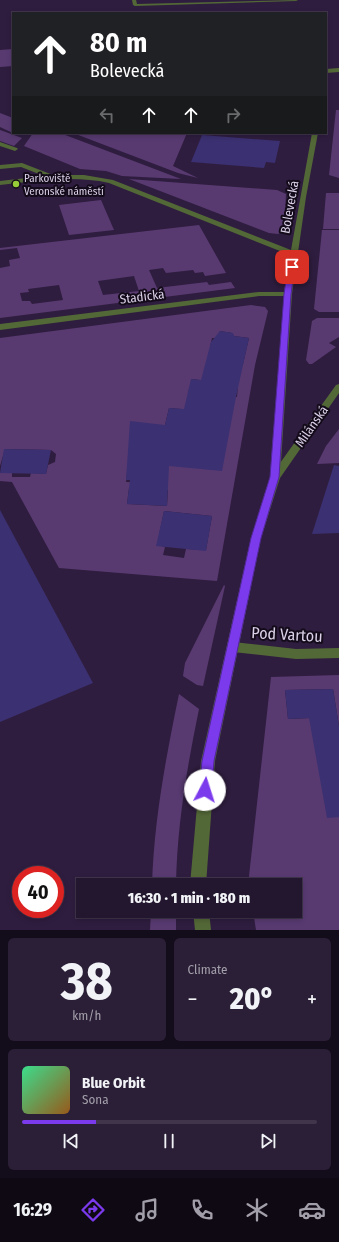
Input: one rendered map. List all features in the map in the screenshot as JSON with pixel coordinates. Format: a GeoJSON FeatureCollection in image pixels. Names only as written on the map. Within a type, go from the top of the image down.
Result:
{"type":"FeatureCollection","features":[{"type":"Feature","properties":{"kind":"street"},"geometry":{"type":"LineString","coordinates":[[134,1],[135,5],[296,0]]}},
{"type":"Feature","properties":{"kind":"street"},"geometry":{"type":"LineString","coordinates":[[327,71],[339,70]]}},
{"type":"Feature","properties":{"kind":"street","name":"Bolevecká"},"geometry":{"type":"LineString","coordinates":[[275,477],[288,294],[315,134]]}},
{"type":"Feature","properties":{"kind":"street"},"geometry":{"type":"LineString","coordinates":[[0,144],[15,149]]}},
{"type":"Feature","properties":{"kind":"street"},"geometry":{"type":"LineString","coordinates":[[0,167],[22,165],[53,178]]}},
{"type":"Feature","properties":{"kind":"street"},"geometry":{"type":"LineString","coordinates":[[0,183],[94,176],[111,181],[294,254]]}},
{"type":"Feature","properties":{"kind":"street","name":"Stadická"},"geometry":{"type":"LineString","coordinates":[[0,327],[259,294],[288,294]]}},
{"type":"Feature","properties":{"kind":"street","name":"Milánská"},"geometry":{"type":"LineString","coordinates":[[198,878],[208,761],[256,538],[275,477],[339,387]]}},
{"type":"Feature","properties":{"kind":"street","name":"Pod Vartou"},"geometry":{"type":"LineString","coordinates":[[233,647],[296,654],[339,653]]}},
{"type":"Feature","properties":{"kind":"street"},"geometry":{"type":"LineString","coordinates":[[202,918],[203,930]]}},
{"type":"Feature","properties":{"kind":"shaded area"},"geometry":{"type":"Polygon","coordinates":[[[12,49],[12,66],[0,67],[0,50],[12,49]]]}},
{"type":"Feature","properties":{"kind":"shaded area"},"geometry":{"type":"Polygon","coordinates":[[[336,110],[339,110],[339,178],[329,175],[336,110]]]}},
{"type":"Feature","properties":{"kind":"shaded area"},"geometry":{"type":"Polygon","coordinates":[[[0,113],[12,118],[12,133],[0,127],[0,113]]]}},
{"type":"Feature","properties":{"kind":"shaded area"},"geometry":{"type":"Polygon","coordinates":[[[0,130],[22,138],[14,146],[0,141],[0,130]]]}},
{"type":"Feature","properties":{"kind":"shaded area"},"geometry":{"type":"Polygon","coordinates":[[[32,134],[63,134],[181,179],[122,176],[106,171],[80,169],[24,146],[32,134]]]}},
{"type":"Feature","properties":{"kind":"shaded area"},"geometry":{"type":"Polygon","coordinates":[[[76,134],[187,134],[173,166],[198,178],[178,173],[76,134]]]}},
{"type":"Feature","properties":{"kind":"shaded area"},"geometry":{"type":"Polygon","coordinates":[[[129,179],[277,190],[286,194],[284,231],[278,234],[269,233],[129,179]]]}},
{"type":"Feature","properties":{"kind":"shaded area"},"geometry":{"type":"Polygon","coordinates":[[[326,193],[339,193],[339,229],[323,229],[326,193]]]}},
{"type":"Feature","properties":{"kind":"shaded area"},"geometry":{"type":"Polygon","coordinates":[[[101,200],[114,230],[69,235],[59,205],[101,200]]]}},
{"type":"Feature","properties":{"kind":"shaded area"},"geometry":{"type":"Polygon","coordinates":[[[199,225],[226,273],[205,276],[203,272],[195,273],[193,270],[166,273],[163,268],[149,270],[157,288],[207,282],[209,285],[231,282],[235,288],[0,318],[0,268],[10,266],[9,260],[20,258],[17,248],[0,250],[0,248],[199,225]],[[134,276],[98,281],[103,295],[139,291],[134,276]],[[59,285],[28,289],[29,292],[20,293],[22,301],[30,301],[32,304],[63,300],[59,285]]]}},
{"type":"Feature","properties":{"kind":"shaded area"},"geometry":{"type":"Polygon","coordinates":[[[322,230],[339,230],[339,312],[319,312],[314,309],[322,230]]]}},
{"type":"Feature","properties":{"kind":"shaded area"},"geometry":{"type":"Polygon","coordinates":[[[251,305],[265,307],[268,311],[255,365],[217,581],[59,568],[12,482],[0,481],[0,473],[12,473],[12,477],[30,477],[31,473],[46,474],[48,465],[55,462],[56,454],[51,450],[5,449],[0,466],[0,338],[251,305]],[[220,331],[217,338],[212,338],[210,347],[214,348],[211,362],[243,364],[249,338],[234,336],[232,333],[220,331]],[[192,379],[188,393],[237,397],[238,385],[192,379]],[[169,408],[164,429],[193,410],[169,408]],[[127,472],[126,482],[159,483],[127,472]],[[129,488],[127,504],[167,506],[168,490],[129,488]],[[164,511],[157,545],[165,547],[163,555],[184,558],[186,549],[206,550],[212,516],[164,511]]]}},
{"type":"Feature","properties":{"kind":"shaded area"},"geometry":{"type":"Polygon","coordinates":[[[317,318],[339,318],[339,337],[329,343],[336,347],[312,364],[309,364],[306,360],[312,321],[317,318]]]}},
{"type":"Feature","properties":{"kind":"shaded area"},"geometry":{"type":"Polygon","coordinates":[[[339,429],[339,463],[317,464],[326,446],[339,429]]]}},
{"type":"Feature","properties":{"kind":"shaded area"},"geometry":{"type":"Polygon","coordinates":[[[224,585],[203,686],[197,685],[183,676],[185,663],[224,585]]]}},
{"type":"Feature","properties":{"kind":"shaded area"},"geometry":{"type":"Polygon","coordinates":[[[339,675],[339,726],[333,689],[285,690],[288,719],[311,718],[339,794],[339,930],[256,930],[254,918],[302,918],[302,878],[249,878],[271,677],[339,675]]]}},
{"type":"Feature","properties":{"kind":"shaded area"},"geometry":{"type":"Polygon","coordinates":[[[179,694],[199,709],[183,797],[178,841],[176,878],[152,878],[155,837],[165,765],[179,694]]]}},
{"type":"Feature","properties":{"kind":"shaded area"},"geometry":{"type":"Polygon","coordinates":[[[151,918],[176,918],[176,930],[150,930],[151,918]]]}},
{"type":"Feature","properties":{"kind":"building"},"geometry":{"type":"Polygon","coordinates":[[[202,135],[280,141],[275,163],[266,162],[264,168],[191,162],[202,135]]]}},
{"type":"Feature","properties":{"kind":"building"},"geometry":{"type":"Polygon","coordinates":[[[220,331],[233,333],[234,336],[249,338],[222,471],[169,466],[167,506],[127,504],[130,480],[126,480],[130,421],[165,425],[169,408],[184,409],[191,379],[201,380],[211,342],[220,331]]]}},
{"type":"Feature","properties":{"kind":"building"},"geometry":{"type":"Polygon","coordinates":[[[4,449],[51,450],[46,474],[0,473],[4,449]]]}},
{"type":"Feature","properties":{"kind":"building"},"geometry":{"type":"Polygon","coordinates":[[[334,465],[339,466],[339,533],[312,534],[334,465]]]}},
{"type":"Feature","properties":{"kind":"building"},"geometry":{"type":"Polygon","coordinates":[[[0,510],[93,683],[0,722],[0,510]]]}},
{"type":"Feature","properties":{"kind":"building"},"geometry":{"type":"Polygon","coordinates":[[[164,511],[212,516],[206,551],[156,546],[164,511]]]}},
{"type":"Feature","properties":{"kind":"building"},"geometry":{"type":"Polygon","coordinates":[[[333,689],[339,726],[339,817],[327,818],[309,718],[288,719],[285,690],[333,689]]]}},
{"type":"Feature","properties":{"kind":"place","name":"Parkoviště Veronské náměstí"},"geometry":{"type":"Point","coordinates":[16,184]}},
{"type":"Feature","properties":{"kind":"route"},"geometry":{"type":"LineString","coordinates":[[205,790],[208,761],[256,538],[275,477],[288,294],[292,267]]}}]}
